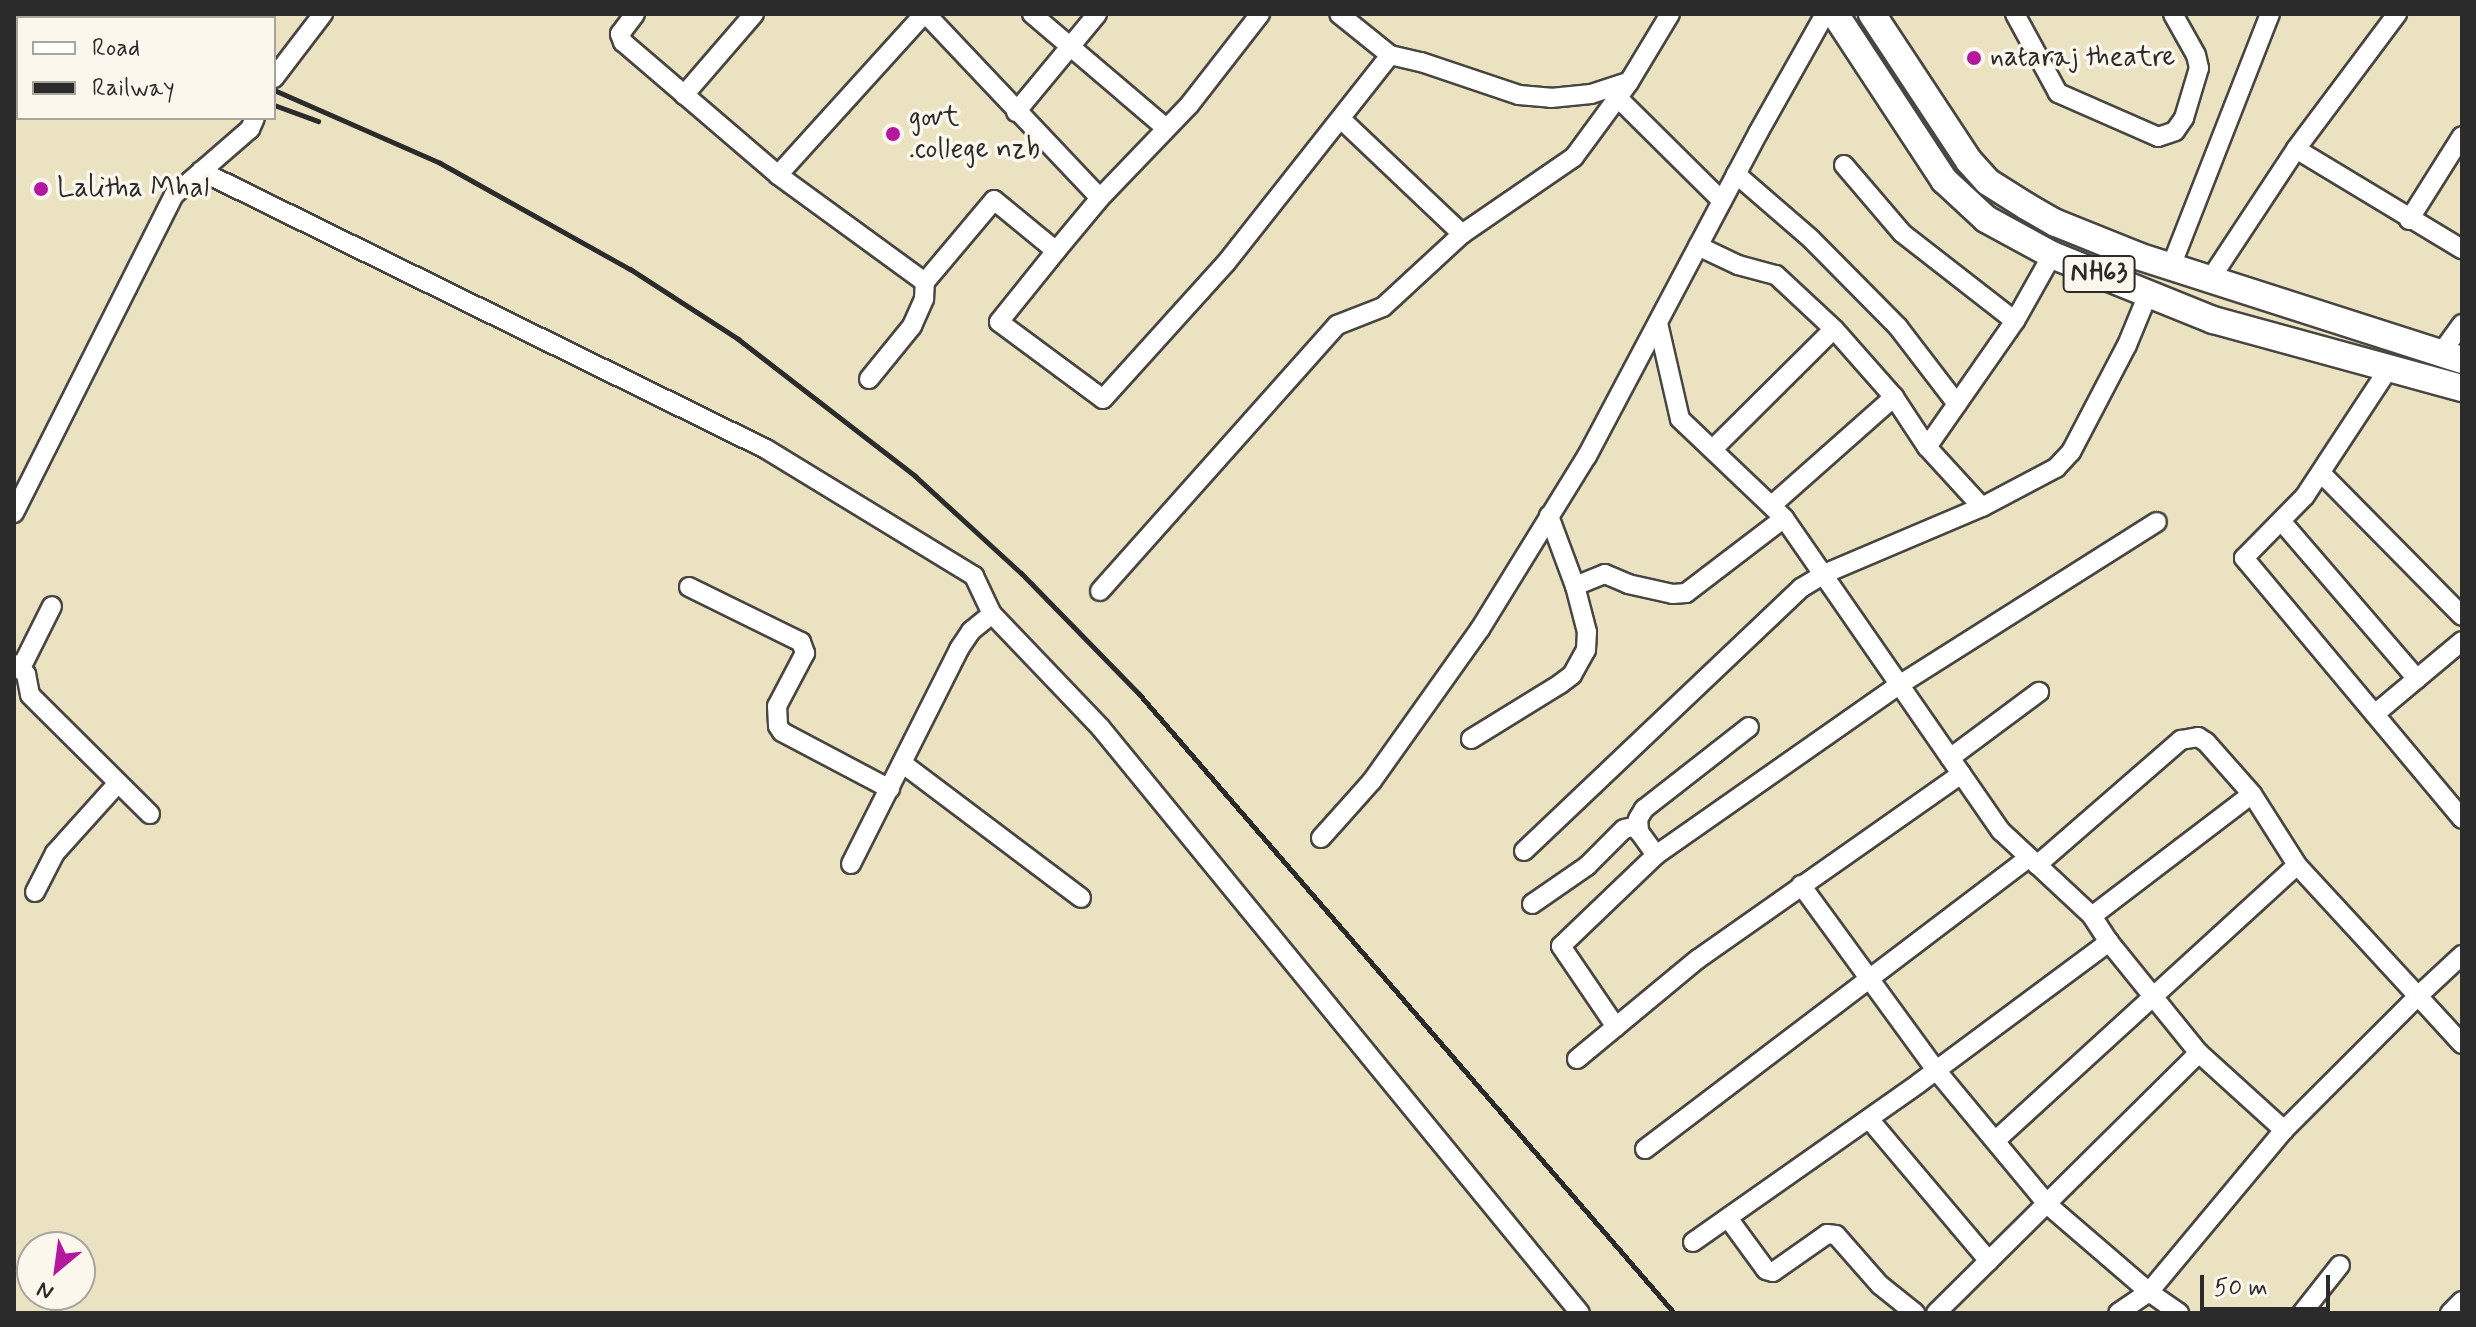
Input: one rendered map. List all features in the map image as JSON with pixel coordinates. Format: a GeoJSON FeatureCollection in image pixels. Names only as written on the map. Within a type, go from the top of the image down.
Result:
{"type":"FeatureCollection","features":[{"type":"Feature","properties":{"kind":"highway","name":"NH63"},"geometry":{"type":"LineString","coordinates":[[1835,14],[1957,196],[1986,219],[2052,255],[2213,320],[2462,388]]}},
{"type":"Feature","properties":{"kind":"highway","name":"NH63"},"geometry":{"type":"LineString","coordinates":[[1872,14],[1969,161],[1988,182],[2056,223],[2138,256],[2172,264],[2451,357]]}},
{"type":"Feature","properties":{"kind":"street"},"geometry":{"type":"LineString","coordinates":[[276,72],[283,49],[323,14]]}},
{"type":"Feature","properties":{"kind":"street"},"geometry":{"type":"LineString","coordinates":[[635,14],[620,38],[778,175],[925,282]]}},
{"type":"Feature","properties":{"kind":"street"},"geometry":{"type":"LineString","coordinates":[[684,95],[754,14]]}},
{"type":"Feature","properties":{"kind":"street"},"geometry":{"type":"LineString","coordinates":[[778,175],[925,14],[1100,198]]}},
{"type":"Feature","properties":{"kind":"street"},"geometry":{"type":"LineString","coordinates":[[1032,14],[1166,128]]}},
{"type":"Feature","properties":{"kind":"street"},"geometry":{"type":"LineString","coordinates":[[1016,112],[1097,14]]}},
{"type":"Feature","properties":{"kind":"street"},"geometry":{"type":"LineString","coordinates":[[1260,14],[1218,72],[1100,198],[999,322],[1103,399],[1226,263],[1390,55]]}},
{"type":"Feature","properties":{"kind":"street"},"geometry":{"type":"LineString","coordinates":[[1339,14],[1390,55],[1421,62],[1466,80],[1519,95],[1551,98],[1578,95],[1629,82]]}},
{"type":"Feature","properties":{"kind":"street"},"geometry":{"type":"LineString","coordinates":[[1100,591],[1337,325],[1383,307],[1462,234],[1574,157],[1629,82],[1670,14]]}},
{"type":"Feature","properties":{"kind":"street"},"geometry":{"type":"LineString","coordinates":[[1321,838],[1372,781],[1480,629],[1587,456],[1736,174],[1825,14]]}},
{"type":"Feature","properties":{"kind":"street"},"geometry":{"type":"LineString","coordinates":[[2015,14],[2058,93],[2158,137],[2175,131],[2184,118],[2199,68],[2196,55],[2173,14]]}},
{"type":"Feature","properties":{"kind":"street"},"geometry":{"type":"LineString","coordinates":[[2172,264],[2270,14]]}},
{"type":"Feature","properties":{"kind":"street"},"geometry":{"type":"LineString","coordinates":[[2211,278],[2296,149],[2397,14]]}},
{"type":"Feature","properties":{"kind":"street"},"geometry":{"type":"LineString","coordinates":[[1618,98],[1722,201]]}},
{"type":"Feature","properties":{"kind":"street"},"geometry":{"type":"LineString","coordinates":[[1341,119],[1462,234]]}},
{"type":"Feature","properties":{"kind":"street"},"geometry":{"type":"LineString","coordinates":[[14,513],[174,195],[250,129],[254,120]]}},
{"type":"Feature","properties":{"kind":"street"},"geometry":{"type":"LineString","coordinates":[[2409,220],[2462,136]]}},
{"type":"Feature","properties":{"kind":"street"},"geometry":{"type":"LineString","coordinates":[[2296,149],[2409,220],[2462,249]]}},
{"type":"Feature","properties":{"kind":"street"},"geometry":{"type":"LineString","coordinates":[[1844,165],[1902,233],[2015,321]]}},
{"type":"Feature","properties":{"kind":"street"},"geometry":{"type":"LineString","coordinates":[[201,171],[766,449],[965,569],[981,585],[992,614],[1110,739],[1580,1313]]}},
{"type":"Feature","properties":{"kind":"street"},"geometry":{"type":"LineString","coordinates":[[1736,174],[1811,239],[1898,327],[1957,404]]}},
{"type":"Feature","properties":{"kind":"street"},"geometry":{"type":"LineString","coordinates":[[869,379],[912,326],[924,299],[925,282],[994,200],[1056,251]]}},
{"type":"Feature","properties":{"kind":"street"},"geometry":{"type":"LineString","coordinates":[[1698,246],[1738,265],[1776,275],[1834,329],[1894,397],[1927,447],[1982,507]]}},
{"type":"Feature","properties":{"kind":"street"},"geometry":{"type":"LineString","coordinates":[[1927,447],[2015,321],[2052,255]]}},
{"type":"Feature","properties":{"kind":"street"},"geometry":{"type":"LineString","coordinates":[[1524,851],[1772,612],[1824,574],[1982,507],[2056,468],[2071,452],[2127,345],[2148,294]]}},
{"type":"Feature","properties":{"kind":"street"},"geometry":{"type":"LineString","coordinates":[[1658,323],[1680,419],[1778,511],[2001,831],[2092,916],[2109,942],[2199,1053],[2284,1130]]}},
{"type":"Feature","properties":{"kind":"street"},"geometry":{"type":"LineString","coordinates":[[2451,357],[2462,324]]}},
{"type":"Feature","properties":{"kind":"street"},"geometry":{"type":"LineString","coordinates":[[1713,449],[1834,329]]}},
{"type":"Feature","properties":{"kind":"street"},"geometry":{"type":"LineString","coordinates":[[2389,368],[2322,474],[2282,522],[2244,558],[2462,819]]}},
{"type":"Feature","properties":{"kind":"street"},"geometry":{"type":"LineString","coordinates":[[1575,586],[1605,574],[1628,584],[1673,594],[1686,593],[1778,511],[1894,397]]}},
{"type":"Feature","properties":{"kind":"street"},"geometry":{"type":"LineString","coordinates":[[2322,474],[2462,616]]}},
{"type":"Feature","properties":{"kind":"street"},"geometry":{"type":"LineString","coordinates":[[1471,739],[1560,684],[1581,662],[1586,650],[1587,632],[1575,586],[1549,516]]}},
{"type":"Feature","properties":{"kind":"street"},"geometry":{"type":"LineString","coordinates":[[1616,1027],[1561,946],[1656,855],[1899,685],[2157,522]]}},
{"type":"Feature","properties":{"kind":"street"},"geometry":{"type":"LineString","coordinates":[[2282,522],[2417,679]]}},
{"type":"Feature","properties":{"kind":"street"},"geometry":{"type":"LineString","coordinates":[[689,587],[801,642],[805,653],[777,706],[778,726],[782,732],[890,789]]}},
{"type":"Feature","properties":{"kind":"street"},"geometry":{"type":"LineString","coordinates":[[14,698],[21,671],[52,606]]}},
{"type":"Feature","properties":{"kind":"street"},"geometry":{"type":"LineString","coordinates":[[851,864],[959,649],[971,631],[992,614]]}},
{"type":"Feature","properties":{"kind":"street"},"geometry":{"type":"LineString","coordinates":[[2376,713],[2462,641]]}},
{"type":"Feature","properties":{"kind":"street"},"geometry":{"type":"LineString","coordinates":[[21,671],[30,695],[150,814]]}},
{"type":"Feature","properties":{"kind":"street"},"geometry":{"type":"LineString","coordinates":[[1577,1059],[1698,959],[1801,885],[1955,766],[2039,692]]}},
{"type":"Feature","properties":{"kind":"street"},"geometry":{"type":"LineString","coordinates":[[1637,826],[1644,809],[1749,727]]}},
{"type":"Feature","properties":{"kind":"street"},"geometry":{"type":"LineString","coordinates":[[1645,1149],[2033,862],[2188,737],[2206,742],[2252,794],[2297,865],[2462,1044]]}},
{"type":"Feature","properties":{"kind":"street"},"geometry":{"type":"LineString","coordinates":[[902,763],[1081,898]]}},
{"type":"Feature","properties":{"kind":"street"},"geometry":{"type":"LineString","coordinates":[[35,892],[55,853],[118,783]]}},
{"type":"Feature","properties":{"kind":"street"},"geometry":{"type":"LineString","coordinates":[[2092,916],[2252,794]]}},
{"type":"Feature","properties":{"kind":"street"},"geometry":{"type":"LineString","coordinates":[[1637,826],[1656,855]]}},
{"type":"Feature","properties":{"kind":"street"},"geometry":{"type":"LineString","coordinates":[[1532,904],[1587,866],[1624,829],[1637,826]]}},
{"type":"Feature","properties":{"kind":"street"},"geometry":{"type":"LineString","coordinates":[[1995,1141],[2297,865]]}},
{"type":"Feature","properties":{"kind":"street"},"geometry":{"type":"LineString","coordinates":[[1801,885],[1936,1070],[2048,1205],[2149,1292],[2179,1313]]}},
{"type":"Feature","properties":{"kind":"street"},"geometry":{"type":"LineString","coordinates":[[1693,1242],[1869,1119],[2109,942]]}},
{"type":"Feature","properties":{"kind":"street"},"geometry":{"type":"LineString","coordinates":[[2118,1313],[2149,1292],[2284,1130],[2462,955]]}},
{"type":"Feature","properties":{"kind":"street"},"geometry":{"type":"LineString","coordinates":[[1936,1313],[2199,1053]]}},
{"type":"Feature","properties":{"kind":"street"},"geometry":{"type":"LineString","coordinates":[[1869,1119],[1989,1261]]}},
{"type":"Feature","properties":{"kind":"street"},"geometry":{"type":"LineString","coordinates":[[1728,1218],[1766,1270],[1773,1272],[1827,1234],[1836,1235],[1880,1285],[1915,1313]]}},
{"type":"Feature","properties":{"kind":"street"},"geometry":{"type":"LineString","coordinates":[[2302,1313],[2340,1265]]}},
{"type":"Feature","properties":{"kind":"street"},"geometry":{"type":"LineString","coordinates":[[2450,1313],[2462,1301]]}},
{"type":"Feature","properties":{"kind":"railway"},"geometry":{"type":"LineString","coordinates":[[46,14],[54,16]]}},
{"type":"Feature","properties":{"kind":"railway"},"geometry":{"type":"LineString","coordinates":[[276,91],[440,163],[630,269],[738,339],[915,476],[1021,573],[1139,694],[1674,1313]]}},
{"type":"Feature","properties":{"kind":"railway"},"geometry":{"type":"LineString","coordinates":[[276,106],[318,121]]}},
{"type":"Feature","properties":{"kind":"place","name":"nataraj theatre"},"geometry":{"type":"Point","coordinates":[1974,58]}},
{"type":"Feature","properties":{"kind":"place","name":"govt .college nzb"},"geometry":{"type":"Point","coordinates":[893,134]}},
{"type":"Feature","properties":{"kind":"place","name":"Lalitha Mhal"},"geometry":{"type":"Point","coordinates":[41,189]}}]}
